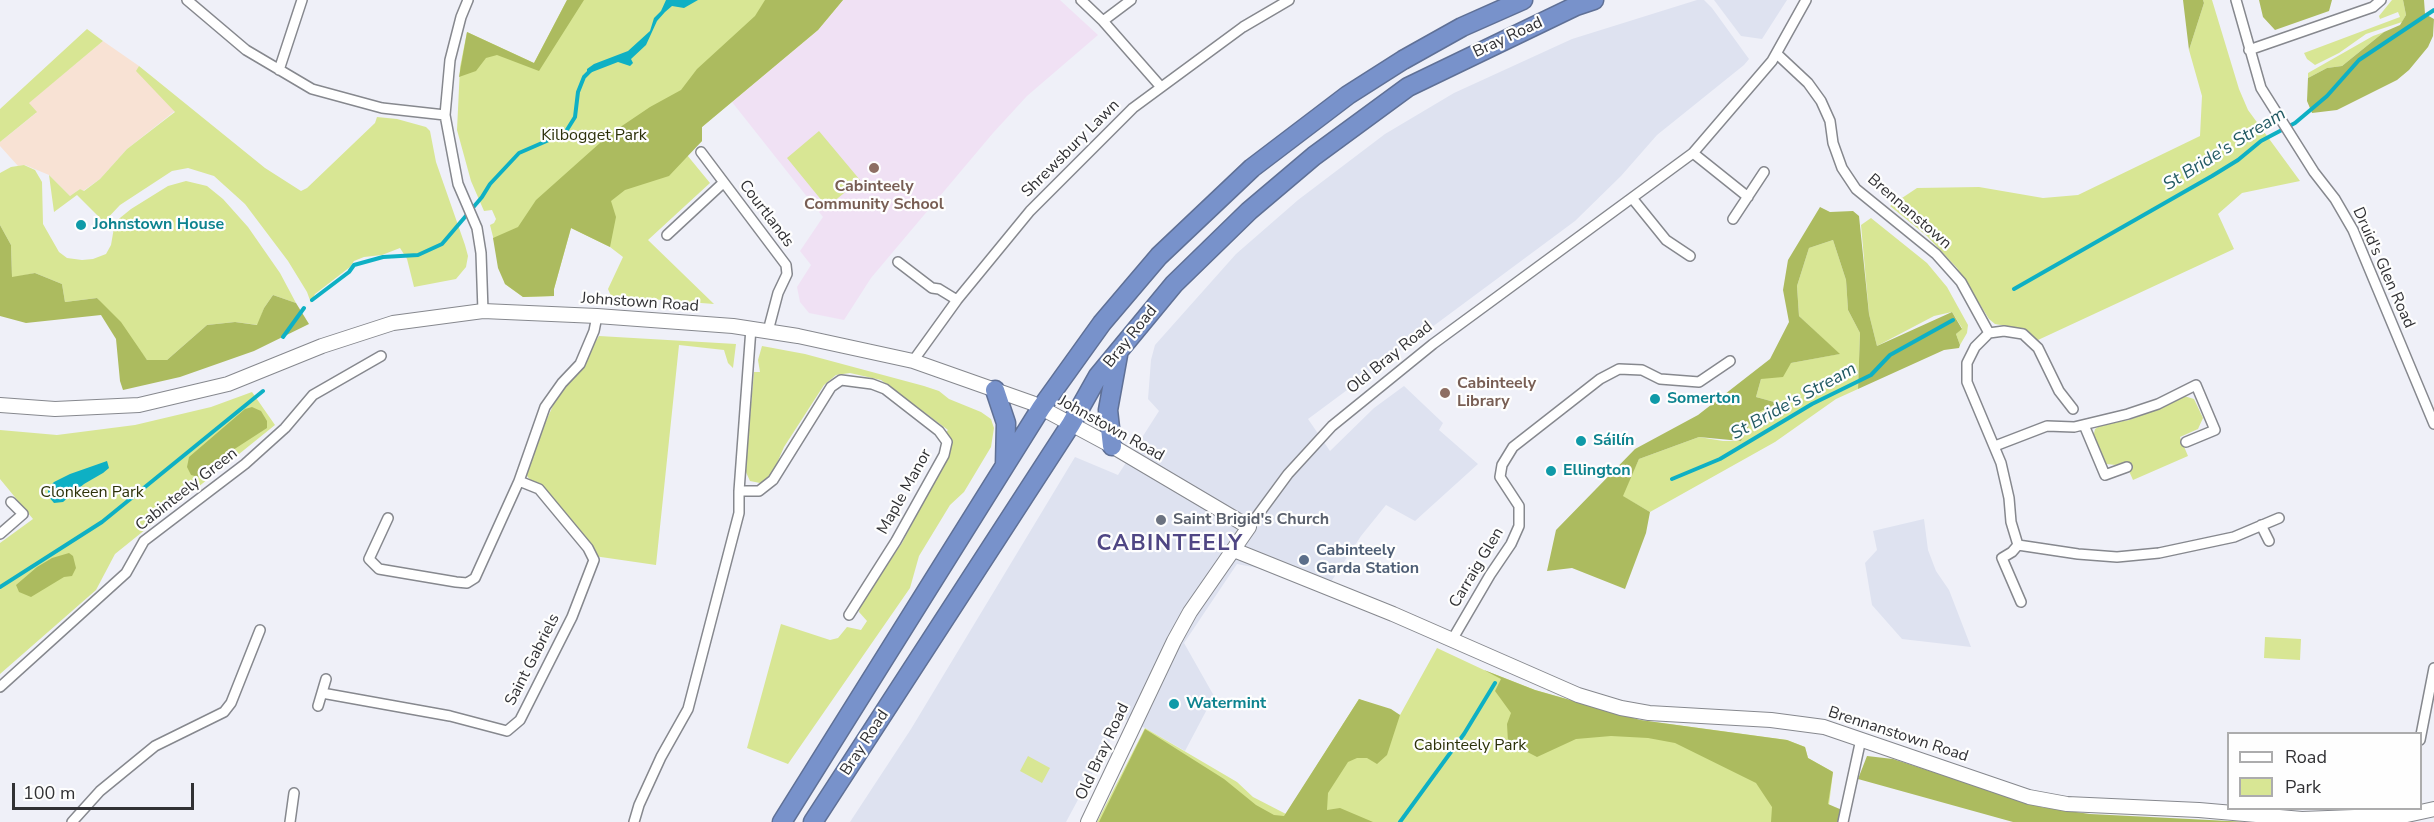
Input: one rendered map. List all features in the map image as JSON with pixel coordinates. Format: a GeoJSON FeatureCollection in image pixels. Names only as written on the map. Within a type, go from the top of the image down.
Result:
{"type":"FeatureCollection","features":[{"type":"Feature","properties":{"kind":"highway","name":"Bray Road"},"geometry":{"type":"LineString","coordinates":[[782,822],[1041,408],[1131,288],[1159,256],[1252,168],[1348,95],[1403,60],[1462,27],[1523,0]]}},
{"type":"Feature","properties":{"kind":"highway","name":"Bray Road"},"geometry":{"type":"LineString","coordinates":[[813,822],[1071,424],[1098,376],[1174,284],[1249,211],[1314,156],[1408,87],[1576,6],[1594,0]]}},
{"type":"Feature","properties":{"kind":"highway"},"geometry":{"type":"LineString","coordinates":[[1112,446],[1108,410],[1119,350]]}},
{"type":"Feature","properties":{"kind":"highway"},"geometry":{"type":"LineString","coordinates":[[995,390],[1006,423],[1005,467]]}},
{"type":"Feature","properties":{"kind":"street"},"geometry":{"type":"LineString","coordinates":[[187,0],[246,50],[312,89],[372,106],[445,115]]}},
{"type":"Feature","properties":{"kind":"street"},"geometry":{"type":"LineString","coordinates":[[279,70],[302,0]]}},
{"type":"Feature","properties":{"kind":"street"},"geometry":{"type":"LineString","coordinates":[[468,0],[460,17],[450,60],[445,115],[454,164],[464,198],[477,228],[481,253],[483,311]]}},
{"type":"Feature","properties":{"kind":"street"},"geometry":{"type":"LineString","coordinates":[[1081,0],[1103,21],[1161,87]]}},
{"type":"Feature","properties":{"kind":"street"},"geometry":{"type":"LineString","coordinates":[[1103,21],[1131,0]]}},
{"type":"Feature","properties":{"kind":"street","name":"Shrewsbury Lawn"},"geometry":{"type":"LineString","coordinates":[[913,360],[957,300],[1030,211],[1133,108],[1243,27],[1288,0]]}},
{"type":"Feature","properties":{"kind":"street","name":"Old Bray Road"},"geometry":{"type":"LineString","coordinates":[[1088,822],[1190,612],[1288,474],[1332,426],[1441,338],[1693,153],[1777,54],[1806,0]]}},
{"type":"Feature","properties":{"kind":"street","name":"Druid's Glen Road"},"geometry":{"type":"LineString","coordinates":[[2236,0],[2249,50],[2268,101],[2314,172],[2335,199],[2353,230],[2434,424]]}},
{"type":"Feature","properties":{"kind":"street"},"geometry":{"type":"LineString","coordinates":[[2249,50],[2373,7],[2381,0]]}},
{"type":"Feature","properties":{"kind":"street","name":"Brennanstown"},"geometry":{"type":"LineString","coordinates":[[1777,54],[1808,83],[1821,101],[1830,120],[1833,142],[1842,168],[1856,189],[1936,254],[1961,282],[1989,333]]}},
{"type":"Feature","properties":{"kind":"street","name":"Courtlands"},"geometry":{"type":"LineString","coordinates":[[700,152],[786,265],[787,274],[778,293],[768,331]]}},
{"type":"Feature","properties":{"kind":"street"},"geometry":{"type":"LineString","coordinates":[[1693,153],[1748,197]]}},
{"type":"Feature","properties":{"kind":"street"},"geometry":{"type":"LineString","coordinates":[[1733,219],[1764,172]]}},
{"type":"Feature","properties":{"kind":"street","name":"Courtlands"},"geometry":{"type":"LineString","coordinates":[[667,235],[723,183]]}},
{"type":"Feature","properties":{"kind":"street"},"geometry":{"type":"LineString","coordinates":[[1632,198],[1665,240],[1690,256]]}},
{"type":"Feature","properties":{"kind":"street"},"geometry":{"type":"LineString","coordinates":[[898,262],[932,288],[939,289],[957,300]]}},
{"type":"Feature","properties":{"kind":"street","name":"Johnstown Road"},"geometry":{"type":"LineString","coordinates":[[0,405],[16,408],[108,408],[139,405],[228,384],[322,346],[393,323],[483,311],[597,316],[751,328],[913,360],[1041,408],[1112,446],[1249,527]]}},
{"type":"Feature","properties":{"kind":"street"},"geometry":{"type":"LineString","coordinates":[[388,518],[369,559],[379,569],[467,583],[475,578],[519,481],[545,407],[562,383],[580,364],[594,331],[597,316]]}},
{"type":"Feature","properties":{"kind":"street"},"geometry":{"type":"LineString","coordinates":[[634,822],[639,805],[661,757],[688,709],[739,513],[751,328]]}},
{"type":"Feature","properties":{"kind":"street"},"geometry":{"type":"LineString","coordinates":[[2018,544],[1995,446],[1967,382],[1967,363],[1975,347],[1989,333],[2004,331],[2023,334],[2038,348],[2059,391],[2073,409]]}},
{"type":"Feature","properties":{"kind":"street","name":"Cabinteely Green"},"geometry":{"type":"LineString","coordinates":[[0,687],[126,573],[144,542],[245,464],[285,428],[313,394],[381,356]]}},
{"type":"Feature","properties":{"kind":"street","name":"Carraig Glen"},"geometry":{"type":"LineString","coordinates":[[1452,640],[1511,544],[1519,526],[1519,506],[1500,477],[1502,465],[1513,447],[1600,379],[1619,369],[1642,370],[1660,379],[1699,382],[1730,361]]}},
{"type":"Feature","properties":{"kind":"street","name":"Maple Manor"},"geometry":{"type":"LineString","coordinates":[[739,491],[759,491],[773,480],[831,387],[841,380],[872,384],[885,389],[939,430],[947,442],[944,455],[896,541],[849,615]]}},
{"type":"Feature","properties":{"kind":"street"},"geometry":{"type":"LineString","coordinates":[[1995,446],[2047,426],[2074,427],[2151,406],[2196,385],[2215,430],[2186,442]]}},
{"type":"Feature","properties":{"kind":"street"},"geometry":{"type":"LineString","coordinates":[[0,415],[16,408]]}},
{"type":"Feature","properties":{"kind":"street"},"geometry":{"type":"LineString","coordinates":[[2084,424],[2105,476],[2127,467]]}},
{"type":"Feature","properties":{"kind":"street","name":"Saint Gabriels"},"geometry":{"type":"LineString","coordinates":[[322,693],[450,716],[507,731],[520,720],[572,617],[594,560],[588,548],[539,489],[519,481]]}},
{"type":"Feature","properties":{"kind":"street"},"geometry":{"type":"LineString","coordinates":[[0,534],[23,514],[11,502]]}},
{"type":"Feature","properties":{"kind":"street"},"geometry":{"type":"LineString","coordinates":[[2018,544],[2049,550],[2117,557],[2159,554],[2234,537],[2279,518]]}},
{"type":"Feature","properties":{"kind":"street"},"geometry":{"type":"LineString","coordinates":[[2261,525],[2268,541]]}},
{"type":"Feature","properties":{"kind":"street"},"geometry":{"type":"LineString","coordinates":[[2018,544],[2012,552],[2001,558],[2021,602]]}},
{"type":"Feature","properties":{"kind":"street","name":"Brennanstown Road"},"geometry":{"type":"LineString","coordinates":[[1234,550],[1368,603],[1548,682],[1621,708],[1649,713],[1799,722],[1824,727],[2029,797],[2067,804],[2302,819],[2434,809]]}},
{"type":"Feature","properties":{"kind":"street"},"geometry":{"type":"LineString","coordinates":[[72,822],[100,791],[155,746],[224,712],[231,703],[260,630]]}},
{"type":"Feature","properties":{"kind":"street"},"geometry":{"type":"LineString","coordinates":[[2422,734],[2434,668]]}},
{"type":"Feature","properties":{"kind":"street"},"geometry":{"type":"LineString","coordinates":[[318,706],[326,679]]}},
{"type":"Feature","properties":{"kind":"street"},"geometry":{"type":"LineString","coordinates":[[1843,822],[1861,739]]}},
{"type":"Feature","properties":{"kind":"street"},"geometry":{"type":"LineString","coordinates":[[290,822],[294,793]]}},
{"type":"Feature","properties":{"kind":"shaded area","name":"Cabinteely Community School"},"geometry":{"type":"Polygon","coordinates":[[[843,0],[1060,0],[1098,35],[1027,96],[993,133],[871,278],[844,320],[809,313],[800,302],[797,287],[811,265],[800,251],[823,217],[732,102],[818,30],[843,0]]]}},
{"type":"Feature","properties":{"kind":"shaded area"},"geometry":{"type":"Polygon","coordinates":[[[1697,0],[1704,0],[1712,8],[1749,59],[1744,65],[1657,135],[1621,176],[1575,221],[1308,419],[1330,451],[1374,408],[1404,386],[1443,423],[1439,430],[1478,464],[1415,521],[1386,505],[1361,536],[1323,594],[1258,568],[1237,564],[1184,643],[1214,696],[1185,751],[1145,728],[1122,718],[1066,822],[850,822],[911,729],[1075,457],[1118,475],[1159,411],[1148,399],[1151,360],[1155,345],[1236,254],[1298,200],[1385,134],[1454,93],[1572,39],[1697,0]]]}},
{"type":"Feature","properties":{"kind":"shaded area"},"geometry":{"type":"Polygon","coordinates":[[[1714,0],[1787,0],[1762,39],[1741,36],[1714,0]]]}},
{"type":"Feature","properties":{"kind":"shaded area"},"geometry":{"type":"Polygon","coordinates":[[[103,41],[139,66],[137,71],[175,111],[127,149],[100,179],[83,191],[80,189],[70,196],[49,175],[25,165],[18,166],[0,146],[0,142],[36,113],[28,103],[103,41]]]}},
{"type":"Feature","properties":{"kind":"shaded area"},"geometry":{"type":"Polygon","coordinates":[[[1924,519],[1928,550],[1936,571],[1949,590],[1971,647],[1902,639],[1872,605],[1865,563],[1877,550],[1873,531],[1924,519]]]}},
{"type":"Feature","properties":{"kind":"green space","name":"Kilbogget Park"},"geometry":{"type":"Polygon","coordinates":[[[567,0],[843,0],[818,30],[702,127],[702,141],[687,155],[710,183],[648,240],[714,304],[611,296],[608,289],[623,257],[610,247],[571,228],[554,296],[523,297],[505,284],[490,225],[496,219],[492,210],[484,211],[471,181],[457,130],[460,67],[467,32],[534,63],[567,0]]]}},
{"type":"Feature","properties":{"kind":"green space"},"geometry":{"type":"Polygon","coordinates":[[[567,0],[584,0],[539,71],[497,55],[486,58],[476,71],[459,77],[467,32],[534,63],[567,0]]]}},
{"type":"Feature","properties":{"kind":"green space"},"geometry":{"type":"Polygon","coordinates":[[[765,0],[843,0],[818,30],[702,127],[702,141],[669,176],[625,190],[611,201],[616,217],[610,247],[571,228],[554,296],[523,297],[505,284],[498,268],[493,238],[518,227],[536,200],[610,134],[650,107],[681,90],[697,69],[755,16],[765,0]]]}},
{"type":"Feature","properties":{"kind":"green space"},"geometry":{"type":"Polygon","coordinates":[[[2183,0],[2203,0],[2204,3],[2189,50],[2183,0]]]}},
{"type":"Feature","properties":{"kind":"green space"},"geometry":{"type":"Polygon","coordinates":[[[2203,0],[2212,0],[2239,89],[2248,110],[2300,181],[2242,193],[2218,214],[2234,249],[2038,340],[2018,328],[1995,324],[1989,319],[1957,268],[1927,236],[1890,206],[1917,188],[1979,187],[2043,198],[2078,195],[2200,136],[2202,96],[2189,50],[2203,0]]]}},
{"type":"Feature","properties":{"kind":"green space"},"geometry":{"type":"Polygon","coordinates":[[[2259,0],[2332,0],[2329,11],[2275,30],[2263,17],[2259,0]]]}},
{"type":"Feature","properties":{"kind":"green space"},"geometry":{"type":"Polygon","coordinates":[[[2392,0],[2403,0],[2406,15],[2402,22],[2366,34],[2339,53],[2315,65],[2307,59],[2304,53],[2400,17],[2398,12],[2380,19],[2379,16],[2392,0]]]}},
{"type":"Feature","properties":{"kind":"green space"},"geometry":{"type":"Polygon","coordinates":[[[2403,0],[2424,0],[2425,14],[2434,19],[2433,36],[2428,47],[2409,70],[2397,80],[2337,110],[2312,113],[2307,101],[2308,78],[2327,68],[2342,66],[2384,32],[2400,25],[2406,15],[2403,0]]]}},
{"type":"Feature","properties":{"kind":"green space"},"geometry":{"type":"Polygon","coordinates":[[[87,29],[103,41],[29,103],[37,112],[0,142],[0,109],[87,29]]]}},
{"type":"Feature","properties":{"kind":"green space"},"geometry":{"type":"Polygon","coordinates":[[[2384,32],[2342,66],[2327,68],[2308,78],[2308,73],[2384,32]]]}},
{"type":"Feature","properties":{"kind":"green space"},"geometry":{"type":"Polygon","coordinates":[[[139,66],[265,168],[301,191],[307,188],[375,123],[377,117],[397,119],[426,127],[430,131],[436,162],[465,245],[468,256],[466,267],[456,279],[414,287],[407,259],[400,248],[382,255],[364,257],[354,261],[350,267],[315,294],[311,303],[288,261],[245,204],[214,176],[188,168],[172,171],[120,205],[104,222],[77,195],[54,212],[49,175],[70,196],[80,189],[84,191],[100,179],[127,149],[175,112],[136,71],[139,66]]]}},
{"type":"Feature","properties":{"kind":"green space"},"geometry":{"type":"Polygon","coordinates":[[[819,131],[860,180],[827,207],[787,158],[819,131]]]}},
{"type":"Feature","properties":{"kind":"green space"},"geometry":{"type":"Polygon","coordinates":[[[24,165],[35,170],[42,182],[43,224],[59,252],[67,258],[82,260],[106,254],[111,245],[115,222],[168,186],[186,181],[207,186],[223,199],[248,227],[280,273],[296,303],[273,295],[264,308],[258,325],[235,322],[207,325],[167,360],[147,360],[97,298],[65,302],[62,284],[35,273],[12,278],[11,245],[0,225],[0,173],[11,167],[24,165]]]}},
{"type":"Feature","properties":{"kind":"green space"},"geometry":{"type":"Polygon","coordinates":[[[1820,207],[1830,212],[1853,211],[1859,216],[1869,314],[1877,346],[1952,312],[1962,329],[1956,334],[1959,348],[1944,350],[1858,389],[1860,333],[1848,310],[1846,280],[1833,240],[1809,248],[1797,286],[1799,316],[1840,354],[1791,363],[1783,377],[1761,379],[1756,397],[1778,403],[1755,414],[1741,441],[1699,437],[1639,459],[1623,496],[1650,512],[1646,533],[1625,589],[1572,568],[1547,571],[1556,530],[1635,449],[1698,415],[1770,359],[1789,322],[1783,290],[1788,260],[1820,207]]]}},
{"type":"Feature","properties":{"kind":"green space"},"geometry":{"type":"Polygon","coordinates":[[[1871,218],[1927,263],[1947,287],[1968,325],[1967,333],[1960,345],[1956,334],[1962,328],[1952,312],[1934,316],[1877,346],[1869,314],[1861,225],[1871,218]]]}},
{"type":"Feature","properties":{"kind":"green space"},"geometry":{"type":"Polygon","coordinates":[[[0,225],[11,245],[12,277],[35,273],[62,284],[65,302],[97,298],[121,322],[147,360],[167,360],[207,325],[235,322],[257,325],[264,308],[273,295],[296,303],[309,324],[254,351],[180,377],[123,390],[116,339],[101,315],[26,323],[0,316],[0,225]]]}},
{"type":"Feature","properties":{"kind":"green space"},"geometry":{"type":"Polygon","coordinates":[[[1833,240],[1846,280],[1848,310],[1860,333],[1858,389],[1836,399],[1775,442],[1650,512],[1622,496],[1639,459],[1699,437],[1741,441],[1755,414],[1778,403],[1756,397],[1761,379],[1791,363],[1839,354],[1799,316],[1797,286],[1809,248],[1833,240]]]}},
{"type":"Feature","properties":{"kind":"green space"},"geometry":{"type":"Polygon","coordinates":[[[599,336],[736,344],[733,368],[728,363],[724,350],[679,345],[656,565],[594,556],[527,476],[528,461],[556,399],[577,372],[599,336]]]}},
{"type":"Feature","properties":{"kind":"green space"},"geometry":{"type":"Polygon","coordinates":[[[762,346],[805,354],[939,391],[949,399],[981,412],[991,419],[994,428],[991,447],[964,492],[950,505],[919,556],[910,588],[788,764],[747,748],[781,624],[830,640],[838,638],[847,627],[861,630],[867,621],[859,612],[860,605],[902,543],[946,459],[949,438],[946,432],[948,430],[881,380],[850,373],[836,375],[824,385],[784,447],[771,477],[760,483],[750,481],[745,470],[754,372],[760,372],[758,360],[762,346]]]}},
{"type":"Feature","properties":{"kind":"green space","name":"Clonkeen Park"},"geometry":{"type":"Polygon","coordinates":[[[252,392],[275,425],[115,554],[96,590],[0,674],[0,543],[33,519],[0,479],[0,430],[57,435],[135,425],[211,407],[252,392]]]}},
{"type":"Feature","properties":{"kind":"green space"},"geometry":{"type":"Polygon","coordinates":[[[2184,396],[2194,399],[2203,418],[2198,429],[2180,437],[2188,456],[2133,480],[2125,462],[2116,465],[2106,464],[2093,438],[2095,429],[2101,425],[2129,420],[2166,406],[2184,396]]]}},
{"type":"Feature","properties":{"kind":"green space"},"geometry":{"type":"Polygon","coordinates":[[[252,407],[261,411],[267,421],[267,428],[233,450],[210,472],[199,477],[191,475],[187,467],[189,457],[245,409],[252,407]]]}},
{"type":"Feature","properties":{"kind":"green space"},"geometry":{"type":"Polygon","coordinates":[[[69,553],[73,556],[76,568],[72,576],[64,577],[31,597],[19,592],[16,585],[37,567],[52,558],[69,553]]]}},
{"type":"Feature","properties":{"kind":"green space"},"geometry":{"type":"Polygon","coordinates":[[[2265,637],[2301,639],[2300,660],[2264,658],[2265,637]]]}},
{"type":"Feature","properties":{"kind":"green space","name":"Cabinteely Park"},"geometry":{"type":"Polygon","coordinates":[[[1437,648],[1535,690],[1640,720],[1787,740],[1805,747],[1808,758],[1833,772],[1827,822],[1097,822],[1145,728],[1237,782],[1253,797],[1286,814],[1359,699],[1400,715],[1437,648]]]}},
{"type":"Feature","properties":{"kind":"green space"},"geometry":{"type":"Polygon","coordinates":[[[1484,670],[1535,690],[1640,720],[1787,740],[1805,747],[1808,758],[1833,772],[1828,804],[1849,813],[1843,822],[1771,822],[1772,807],[1756,783],[1675,743],[1648,738],[1611,736],[1576,739],[1537,757],[1508,742],[1507,724],[1511,713],[1495,691],[1501,679],[1484,670]]]}},
{"type":"Feature","properties":{"kind":"green space"},"geometry":{"type":"Polygon","coordinates":[[[1359,699],[1391,709],[1400,715],[1387,755],[1377,764],[1367,758],[1357,758],[1348,762],[1328,793],[1327,810],[1340,808],[1373,822],[1099,822],[1145,729],[1224,779],[1256,805],[1274,815],[1284,816],[1359,699]]]}},
{"type":"Feature","properties":{"kind":"green space"},"geometry":{"type":"Polygon","coordinates":[[[1028,756],[1050,768],[1042,783],[1020,771],[1028,756]]]}},
{"type":"Feature","properties":{"kind":"green space"},"geometry":{"type":"Polygon","coordinates":[[[1867,756],[1893,759],[2041,807],[2090,814],[2249,822],[2013,822],[1858,779],[1867,756]]]}},
{"type":"Feature","properties":{"kind":"water"},"geometry":{"type":"Polygon","coordinates":[[[666,0],[698,0],[684,8],[672,6],[665,12],[657,21],[646,45],[631,59],[633,63],[630,66],[618,62],[587,74],[587,69],[594,64],[628,51],[650,31],[654,18],[661,11],[666,0]]]}},
{"type":"Feature","properties":{"kind":"water"},"geometry":{"type":"Polygon","coordinates":[[[107,461],[109,468],[84,484],[63,502],[54,503],[48,496],[48,488],[54,482],[107,461]]]}},
{"type":"Feature","properties":{"kind":"waterway","name":"St Bride's Stream"},"geometry":{"type":"LineString","coordinates":[[2014,289],[2212,176],[2238,160],[2261,141],[2295,123],[2327,96],[2359,60],[2434,10]]}},
{"type":"Feature","properties":{"kind":"waterway"},"geometry":{"type":"LineString","coordinates":[[312,300],[349,272],[354,265],[383,257],[418,255],[442,244],[482,197],[490,184],[519,153],[565,133],[575,117],[578,92],[584,77],[591,70]]}},
{"type":"Feature","properties":{"kind":"waterway"},"geometry":{"type":"LineString","coordinates":[[283,337],[304,308]]}},
{"type":"Feature","properties":{"kind":"waterway","name":"St Bride's Stream"},"geometry":{"type":"LineString","coordinates":[[1672,479],[1720,459],[1812,404],[1871,375],[1890,355],[1953,320]]}},
{"type":"Feature","properties":{"kind":"waterway"},"geometry":{"type":"LineString","coordinates":[[0,587],[102,522],[263,391]]}},
{"type":"Feature","properties":{"kind":"waterway","name":"St Bride's Stream"},"geometry":{"type":"LineString","coordinates":[[1400,822],[1464,734],[1495,683]]}},
{"type":"Feature","properties":{"kind":"place","name":"Cabinteely Community School"},"geometry":{"type":"Point","coordinates":[874,168]}},
{"type":"Feature","properties":{"kind":"place","name":"Johnstown House"},"geometry":{"type":"Point","coordinates":[81,225]}},
{"type":"Feature","properties":{"kind":"place","name":"Cabinteely Library"},"geometry":{"type":"Point","coordinates":[1445,393]}},
{"type":"Feature","properties":{"kind":"place","name":"Somerton"},"geometry":{"type":"Point","coordinates":[1655,399]}},
{"type":"Feature","properties":{"kind":"place","name":"Sáilín"},"geometry":{"type":"Point","coordinates":[1581,441]}},
{"type":"Feature","properties":{"kind":"place","name":"Ellington"},"geometry":{"type":"Point","coordinates":[1551,471]}},
{"type":"Feature","properties":{"kind":"place","name":"Saint Brigid's Church"},"geometry":{"type":"Point","coordinates":[1161,520]}},
{"type":"Feature","properties":{"kind":"place","name":"Cabinteely Garda Station"},"geometry":{"type":"Point","coordinates":[1304,560]}},
{"type":"Feature","properties":{"kind":"place","name":"Watermint"},"geometry":{"type":"Point","coordinates":[1174,704]}},
{"type":"Feature","properties":{"kind":"district","name":"CABINTEELY"},"geometry":{"type":"Point","coordinates":[1170,545]}}]}
